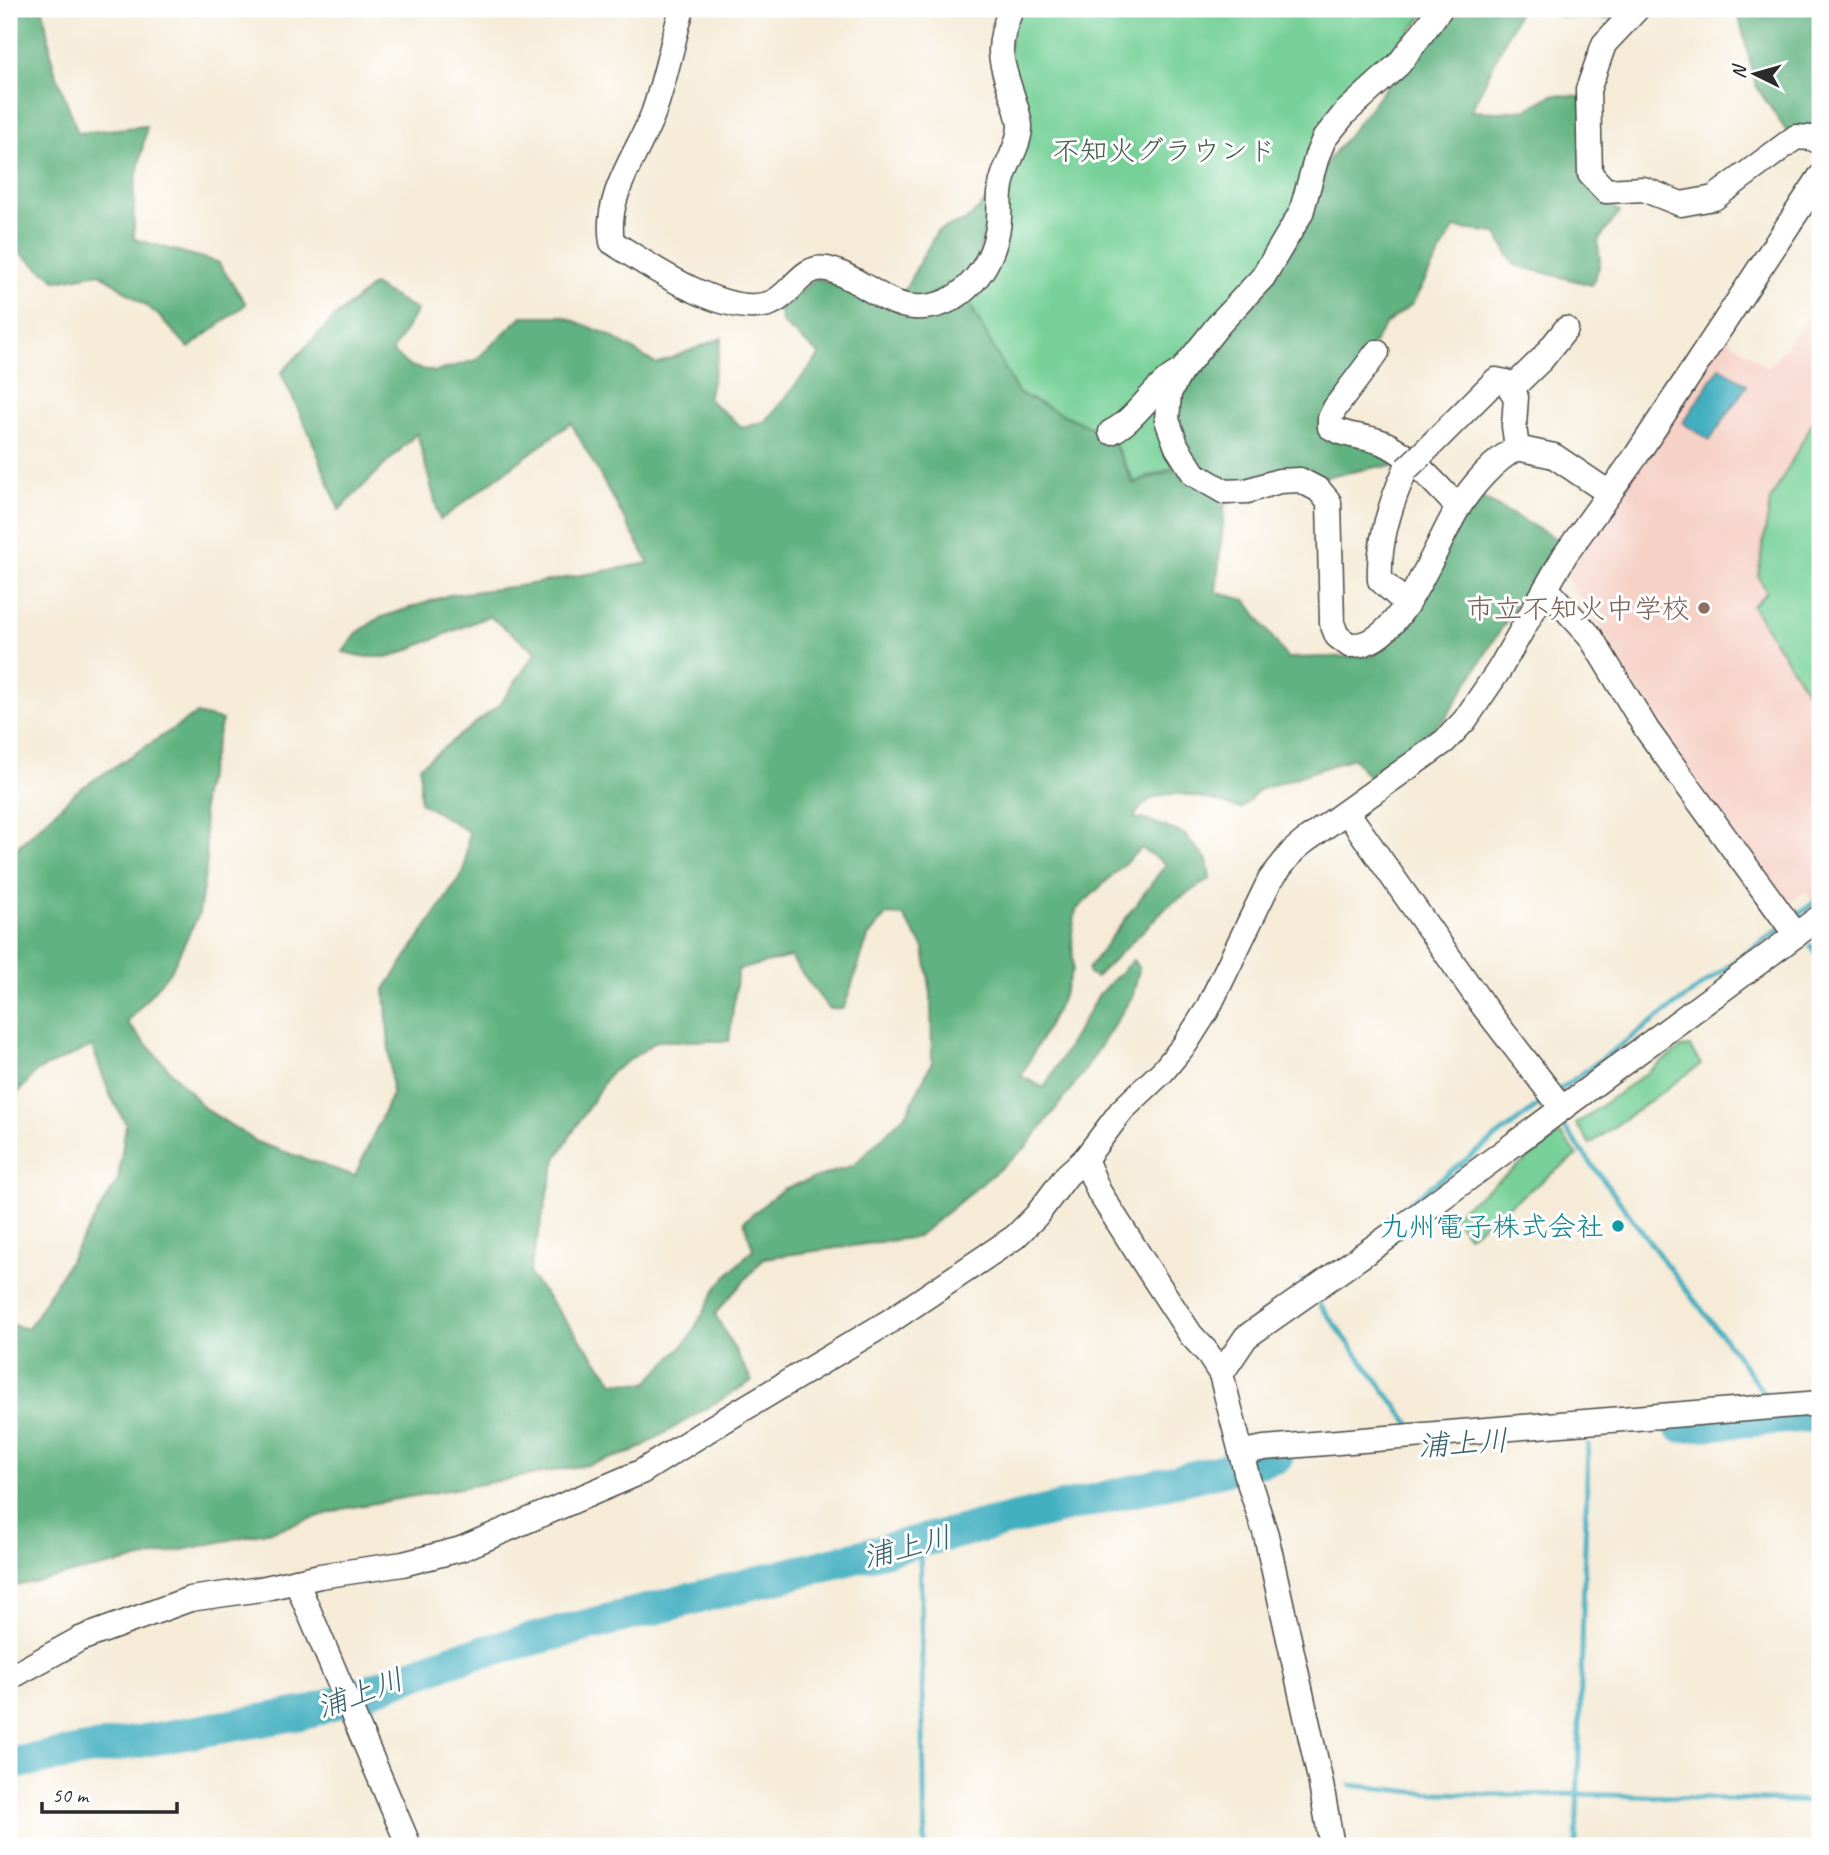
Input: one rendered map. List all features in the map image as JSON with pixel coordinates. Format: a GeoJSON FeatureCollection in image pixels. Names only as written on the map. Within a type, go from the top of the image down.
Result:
{"type":"FeatureCollection","features":[{"type":"Feature","properties":{"kind":"street"},"geometry":{"type":"LineString","coordinates":[[682,9],[654,111],[612,203],[612,242],[676,282],[732,302],[757,305],[771,303],[783,296],[809,271],[819,268],[837,272],[897,303],[912,307],[934,307],[953,300],[967,289],[990,255],[995,241],[1000,186],[1020,129],[1019,115],[1001,64],[1002,32],[1011,9]]}},
{"type":"Feature","properties":{"kind":"street"},"geometry":{"type":"LineString","coordinates":[[1440,9],[1399,64],[1345,113],[1324,139],[1301,213],[1257,286],[1220,323],[1180,373],[1169,393],[1167,420],[1177,447],[1194,474],[1225,492],[1247,491],[1279,481],[1300,480],[1319,490],[1329,502],[1332,623],[1337,636],[1349,645],[1367,643],[1383,632],[1407,604],[1458,507],[1504,454],[1517,448],[1554,456],[1609,493]]}},
{"type":"Feature","properties":{"kind":"street"},"geometry":{"type":"LineString","coordinates":[[1637,9],[1604,44],[1588,90],[1590,174],[1606,191],[1643,189],[1681,204],[1714,198],[1796,136],[1820,142]]}},
{"type":"Feature","properties":{"kind":"street"},"geometry":{"type":"LineString","coordinates":[[9,1678],[80,1639],[190,1599],[403,1564],[450,1553],[545,1515],[641,1472],[890,1321],[1015,1237],[1085,1158],[1122,1110],[1163,1071],[1186,1043],[1207,1010],[1270,880],[1280,865],[1305,841],[1445,741],[1465,720],[1499,670],[1571,547],[1820,177]]}},
{"type":"Feature","properties":{"kind":"street"},"geometry":{"type":"LineString","coordinates":[[1512,388],[1542,359],[1566,329]]}},
{"type":"Feature","properties":{"kind":"street"},"geometry":{"type":"LineString","coordinates":[[1377,352],[1335,408],[1330,418],[1331,427],[1338,432],[1368,436],[1390,446],[1458,507]]}},
{"type":"Feature","properties":{"kind":"street"},"geometry":{"type":"LineString","coordinates":[[1111,432],[1121,427],[1149,396],[1180,373]]}},
{"type":"Feature","properties":{"kind":"street"},"geometry":{"type":"LineString","coordinates":[[1407,604],[1380,580],[1380,571],[1386,521],[1413,462],[1496,380],[1506,382],[1516,397],[1514,426],[1517,448]]}},
{"type":"Feature","properties":{"kind":"street"},"geometry":{"type":"LineString","coordinates":[[1546,588],[1590,636],[1647,730],[1790,926]]}},
{"type":"Feature","properties":{"kind":"street"},"geometry":{"type":"LineString","coordinates":[[1347,812],[1484,1007],[1555,1099]]}},
{"type":"Feature","properties":{"kind":"street"},"geometry":{"type":"LineString","coordinates":[[1221,1374],[1246,1338],[1401,1228],[1555,1099],[1790,926],[1820,917]]}},
{"type":"Feature","properties":{"kind":"street"},"geometry":{"type":"LineString","coordinates":[[1085,1158],[1099,1192],[1191,1335],[1206,1351],[1221,1374],[1243,1462],[1266,1535],[1320,1779],[1332,1846]]}},
{"type":"Feature","properties":{"kind":"street"},"geometry":{"type":"LineString","coordinates":[[1243,1462],[1264,1448],[1820,1403]]}},
{"type":"Feature","properties":{"kind":"street"},"geometry":{"type":"LineString","coordinates":[[296,1581],[409,1846]]}},
{"type":"Feature","properties":{"kind":"shaded area","name":"市立不知火中学校"},"geometry":{"type":"Polygon","coordinates":[[[1820,302],[1820,904],[1816,906],[1805,891],[1788,903],[1755,864],[1634,691],[1607,637],[1567,579],[1577,557],[1722,335],[1769,368],[1820,302]]]}},
{"type":"Feature","properties":{"kind":"green space"},"geometry":{"type":"Polygon","coordinates":[[[9,9],[43,9],[53,65],[78,133],[147,126],[134,189],[134,239],[218,262],[246,304],[189,348],[156,313],[100,273],[57,281],[9,245],[9,9]]]}},
{"type":"Feature","properties":{"kind":"green space","name":"不知火グラウンド"},"geometry":{"type":"Polygon","coordinates":[[[1015,9],[1429,9],[1357,96],[1298,202],[1180,465],[1134,482],[1111,437],[1018,394],[967,299],[1024,143],[1007,68],[1015,9]]]}},
{"type":"Feature","properties":{"kind":"green space"},"geometry":{"type":"Polygon","coordinates":[[[1447,9],[1520,9],[1471,111],[1527,109],[1552,95],[1580,96],[1599,200],[1620,212],[1598,241],[1600,264],[1592,285],[1514,265],[1496,233],[1454,228],[1412,304],[1386,324],[1322,426],[1376,443],[1398,466],[1377,467],[1325,477],[1297,475],[1225,503],[1216,592],[1246,600],[1287,658],[1374,656],[1418,605],[1475,494],[1557,539],[1445,719],[1368,776],[1353,758],[1259,790],[1241,809],[1182,794],[1168,794],[1143,805],[1134,818],[1184,834],[1207,860],[1210,879],[1169,905],[1096,977],[1089,975],[1088,969],[1166,864],[1141,848],[1076,910],[1072,933],[1073,968],[1061,1001],[1021,1076],[1044,1088],[1099,994],[1133,960],[1139,969],[1133,995],[1084,1072],[1026,1147],[917,1237],[764,1258],[715,1314],[752,1381],[633,1452],[587,1465],[342,1509],[276,1530],[9,1587],[9,1324],[28,1329],[118,1180],[126,1124],[110,1095],[92,1046],[37,1071],[9,1103],[9,855],[77,791],[196,714],[222,720],[202,799],[207,860],[199,914],[171,970],[127,1023],[204,1108],[259,1143],[355,1176],[392,1094],[385,989],[464,871],[469,832],[420,802],[420,766],[500,704],[536,652],[489,616],[391,657],[364,657],[343,652],[357,633],[379,618],[449,595],[526,585],[649,563],[571,423],[440,520],[417,433],[339,510],[311,437],[281,373],[334,318],[373,285],[417,310],[392,352],[409,366],[435,372],[476,360],[522,316],[562,316],[607,334],[656,364],[722,338],[708,399],[743,428],[766,421],[820,355],[783,324],[779,309],[817,278],[893,306],[937,231],[967,220],[994,193],[967,299],[1018,393],[1111,437],[1133,484],[1176,469],[1189,461],[1179,445],[1175,397],[1241,312],[1260,299],[1309,220],[1325,165],[1447,9]],[[886,915],[868,937],[844,1008],[829,1009],[790,957],[738,970],[729,1041],[657,1041],[609,1074],[556,1159],[529,1274],[614,1382],[647,1383],[689,1339],[718,1285],[753,1249],[744,1221],[783,1189],[854,1165],[907,1113],[932,1062],[931,994],[924,948],[903,916],[886,915]]]}},
{"type":"Feature","properties":{"kind":"green space"},"geometry":{"type":"Polygon","coordinates":[[[1545,9],[1628,9],[1617,19],[1562,17],[1545,9]]]}},
{"type":"Feature","properties":{"kind":"green space"},"geometry":{"type":"Polygon","coordinates":[[[1737,9],[1820,9],[1820,127],[1787,132],[1756,86],[1737,9]]]}},
{"type":"Feature","properties":{"kind":"green space"},"geometry":{"type":"Polygon","coordinates":[[[1820,413],[1820,712],[1752,606],[1767,592],[1758,576],[1770,501],[1820,413]]]}},
{"type":"Feature","properties":{"kind":"green space"},"geometry":{"type":"Polygon","coordinates":[[[1690,1047],[1701,1064],[1590,1144],[1576,1124],[1681,1048],[1690,1047]]]}},
{"type":"Feature","properties":{"kind":"green space"},"geometry":{"type":"Polygon","coordinates":[[[1561,1134],[1577,1155],[1468,1236],[1453,1215],[1561,1134]]]}},
{"type":"Feature","properties":{"kind":"water"},"geometry":{"type":"Polygon","coordinates":[[[1720,367],[1747,385],[1710,440],[1683,423],[1720,367]]]}},
{"type":"Feature","properties":{"kind":"waterway"},"geometry":{"type":"LineString","coordinates":[[1792,919],[1820,898]]}},
{"type":"Feature","properties":{"kind":"waterway"},"geometry":{"type":"LineString","coordinates":[[1558,1091],[1782,927]]}},
{"type":"Feature","properties":{"kind":"waterway"},"geometry":{"type":"LineString","coordinates":[[1811,946],[1820,959]]}},
{"type":"Feature","properties":{"kind":"waterway"},"geometry":{"type":"LineString","coordinates":[[1402,1208],[1548,1098]]}},
{"type":"Feature","properties":{"kind":"waterway"},"geometry":{"type":"LineString","coordinates":[[1561,1123],[1769,1401]]}},
{"type":"Feature","properties":{"kind":"waterway"},"geometry":{"type":"LineString","coordinates":[[1320,1305],[1413,1428]]}},
{"type":"Feature","properties":{"kind":"waterway","name":"浦上川"},"geometry":{"type":"LineString","coordinates":[[1680,1426],[1820,1415]]}},
{"type":"Feature","properties":{"kind":"waterway"},"geometry":{"type":"LineString","coordinates":[[1576,1846],[1588,1445]]}},
{"type":"Feature","properties":{"kind":"waterway","name":"浦上川"},"geometry":{"type":"LineString","coordinates":[[9,1764],[310,1712],[455,1659],[920,1541],[1277,1457]]}},
{"type":"Feature","properties":{"kind":"waterway"},"geometry":{"type":"LineString","coordinates":[[920,1541],[925,1846]]}},
{"type":"Feature","properties":{"kind":"waterway"},"geometry":{"type":"LineString","coordinates":[[1351,1785],[1415,1792],[1496,1795],[1578,1794],[1820,1802]]}},
{"type":"Feature","properties":{"kind":"place","name":"市立不知火中学校"},"geometry":{"type":"Point","coordinates":[1704,608]}},
{"type":"Feature","properties":{"kind":"place","name":"九州電子株式会社"},"geometry":{"type":"Point","coordinates":[1618,1226]}}]}
